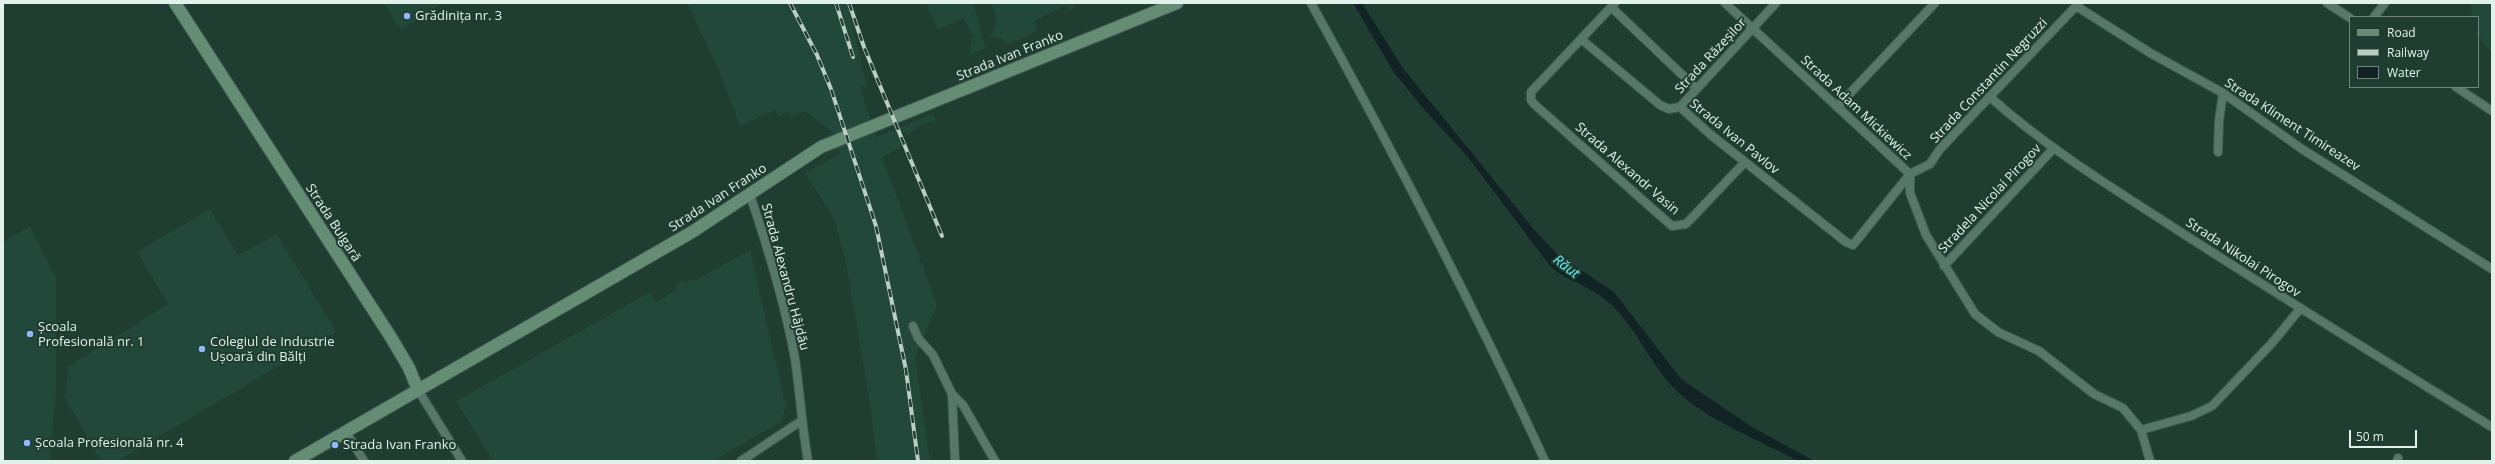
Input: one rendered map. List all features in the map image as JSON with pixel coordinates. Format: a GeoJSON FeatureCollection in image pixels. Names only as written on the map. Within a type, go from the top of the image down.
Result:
{"type":"FeatureCollection","features":[{"type":"Feature","properties":{"kind":"main road","name":"Strada Bulgară"},"geometry":{"type":"LineString","coordinates":[[175,3],[392,339],[409,368],[418,390]]}},
{"type":"Feature","properties":{"kind":"main road","name":"Strada Ivan Franko"},"geometry":{"type":"LineString","coordinates":[[295,461],[692,232],[821,147],[1177,3]]}},
{"type":"Feature","properties":{"kind":"street"},"geometry":{"type":"LineString","coordinates":[[1311,3],[1438,239],[1491,345],[1545,461]]}},
{"type":"Feature","properties":{"kind":"street","name":"Strada Adam Mickiewicz"},"geometry":{"type":"LineString","coordinates":[[1725,3],[1910,174],[1909,186],[1926,235],[1944,266],[1981,320],[1998,332],[2039,351],[2094,394],[2123,408],[2141,430],[2150,461]]}},
{"type":"Feature","properties":{"kind":"street","name":"Strada Răzeșilor"},"geometry":{"type":"LineString","coordinates":[[1680,107],[1776,3]]}},
{"type":"Feature","properties":{"kind":"street"},"geometry":{"type":"LineString","coordinates":[[1837,107],[1936,3]]}},
{"type":"Feature","properties":{"kind":"street"},"geometry":{"type":"LineString","coordinates":[[2327,3],[2349,17]]}},
{"type":"Feature","properties":{"kind":"street"},"geometry":{"type":"LineString","coordinates":[[2375,16],[2385,3]]}},
{"type":"Feature","properties":{"kind":"street","name":"Strada Kliment Timireazev"},"geometry":{"type":"LineString","coordinates":[[2077,4],[2152,54],[2223,93],[2302,149],[2492,269]]}},
{"type":"Feature","properties":{"kind":"street","name":"Strada Constantin Negruzzi"},"geometry":{"type":"LineString","coordinates":[[1853,244],[1910,174],[1930,164],[1940,149],[2077,4]]}},
{"type":"Feature","properties":{"kind":"street"},"geometry":{"type":"LineString","coordinates":[[1581,39],[1613,5]]}},
{"type":"Feature","properties":{"kind":"street","name":"Strada Ivan Pavlov"},"geometry":{"type":"LineString","coordinates":[[1613,5],[1696,88]]}},
{"type":"Feature","properties":{"kind":"street","name":"Strada Ivan Pavlov"},"geometry":{"type":"LineString","coordinates":[[1581,39],[1660,105],[1669,108],[1680,107],[1745,162],[1846,242],[1853,244]]}},
{"type":"Feature","properties":{"kind":"street","name":"Strada Alexandr Vasin"},"geometry":{"type":"LineString","coordinates":[[1581,39],[1530,96],[1539,109],[1672,226],[1686,224],[1745,162]]}},
{"type":"Feature","properties":{"kind":"street"},"geometry":{"type":"LineString","coordinates":[[2458,88],[2492,111]]}},
{"type":"Feature","properties":{"kind":"street"},"geometry":{"type":"LineString","coordinates":[[2218,152],[2219,121],[2223,93]]}},
{"type":"Feature","properties":{"kind":"street","name":"Strada Nikolai Pirogov"},"geometry":{"type":"LineString","coordinates":[[1990,97],[2054,148],[2106,184],[2300,309],[2492,427]]}},
{"type":"Feature","properties":{"kind":"street","name":"Stradela Nicolai Pirogov"},"geometry":{"type":"LineString","coordinates":[[1944,266],[2054,148]]}},
{"type":"Feature","properties":{"kind":"street","name":"Strada Alexandru Hâjdău"},"geometry":{"type":"LineString","coordinates":[[750,195],[787,324],[795,359],[801,421],[808,461]]}},
{"type":"Feature","properties":{"kind":"street"},"geometry":{"type":"LineString","coordinates":[[2141,430],[2191,416],[2212,406],[2272,343],[2300,309]]}},
{"type":"Feature","properties":{"kind":"street"},"geometry":{"type":"LineString","coordinates":[[913,326],[918,338],[933,355],[952,394],[963,405],[995,461]]}},
{"type":"Feature","properties":{"kind":"street","name":"Strada Bulgară"},"geometry":{"type":"LineString","coordinates":[[418,390],[462,461]]}},
{"type":"Feature","properties":{"kind":"street"},"geometry":{"type":"LineString","coordinates":[[952,394],[955,461]]}},
{"type":"Feature","properties":{"kind":"street"},"geometry":{"type":"LineString","coordinates":[[741,461],[801,421]]}},
{"type":"Feature","properties":{"kind":"street"},"geometry":{"type":"LineString","coordinates":[[346,432],[364,461]]}},
{"type":"Feature","properties":{"kind":"shaded area","name":"Grădinița nr. 3"},"geometry":{"type":"Polygon","coordinates":[[[384,3],[442,3],[401,30],[384,3]]]}},
{"type":"Feature","properties":{"kind":"shaded area"},"geometry":{"type":"Polygon","coordinates":[[[687,3],[847,3],[867,86],[860,86],[876,137],[933,114],[936,121],[923,123],[907,136],[906,132],[898,135],[903,147],[882,157],[937,305],[915,357],[930,461],[877,461],[869,397],[845,258],[834,218],[805,173],[840,154],[832,132],[805,111],[791,117],[789,112],[778,116],[775,110],[740,126],[718,68],[687,3]]]}},
{"type":"Feature","properties":{"kind":"shaded area"},"geometry":{"type":"Polygon","coordinates":[[[925,3],[973,3],[986,48],[969,55],[973,36],[964,18],[938,30],[925,3]]]}},
{"type":"Feature","properties":{"kind":"shaded area"},"geometry":{"type":"Polygon","coordinates":[[[991,3],[1074,3],[1076,7],[1068,11],[1065,6],[1034,21],[1037,31],[1007,45],[1001,39],[991,37],[997,18],[991,3]]]}},
{"type":"Feature","properties":{"kind":"shaded area"},"geometry":{"type":"Polygon","coordinates":[[[2471,3],[2492,3],[2492,54],[2479,37],[2479,16],[2472,16],[2471,3]]]}},
{"type":"Feature","properties":{"kind":"shaded area","name":"Colegiul de Industrie Ușoară din Bălți"},"geometry":{"type":"Polygon","coordinates":[[[210,209],[238,255],[277,234],[336,332],[118,461],[101,461],[65,398],[69,366],[168,304],[137,252],[210,209]]]}},
{"type":"Feature","properties":{"kind":"shaded area","name":"Școala Profesională nr. 1"},"geometry":{"type":"Polygon","coordinates":[[[30,226],[56,278],[56,391],[50,461],[3,461],[3,242],[30,226]]]}},
{"type":"Feature","properties":{"kind":"shaded area"},"geometry":{"type":"Polygon","coordinates":[[[750,250],[786,406],[781,422],[713,461],[493,461],[456,401],[650,292],[656,302],[678,289],[675,284],[683,280],[686,283],[692,279],[694,281],[750,250]]]}},
{"type":"Feature","properties":{"kind":"water","name":"Răut"},"geometry":{"type":"Polygon","coordinates":[[[1353,3],[1362,3],[1402,67],[1537,233],[1558,255],[1614,292],[1681,379],[1752,427],[1814,461],[1798,461],[1720,422],[1691,403],[1679,393],[1660,371],[1635,333],[1617,310],[1599,295],[1557,272],[1551,267],[1467,156],[1422,107],[1393,71],[1353,3]]]}},
{"type":"Feature","properties":{"kind":"railway"},"geometry":{"type":"LineString","coordinates":[[790,3],[817,55],[831,89],[876,226],[906,370],[918,461]]}},
{"type":"Feature","properties":{"kind":"railway"},"geometry":{"type":"LineString","coordinates":[[836,3],[853,57]]}},
{"type":"Feature","properties":{"kind":"railway"},"geometry":{"type":"LineString","coordinates":[[849,3],[864,47],[942,236]]}},
{"type":"Feature","properties":{"kind":"place","name":"Grădinița nr. 3"},"geometry":{"type":"Point","coordinates":[407,16]}},
{"type":"Feature","properties":{"kind":"place","name":"Școala Profesională nr. 1"},"geometry":{"type":"Point","coordinates":[30,334]}},
{"type":"Feature","properties":{"kind":"place","name":"Colegiul de Industrie Ușoară din Bălți"},"geometry":{"type":"Point","coordinates":[202,349]}},
{"type":"Feature","properties":{"kind":"place","name":"Școala Profesională nr. 4"},"geometry":{"type":"Point","coordinates":[27,443]}},
{"type":"Feature","properties":{"kind":"place","name":"Strada Ivan Franko"},"geometry":{"type":"Point","coordinates":[335,445]}}]}
